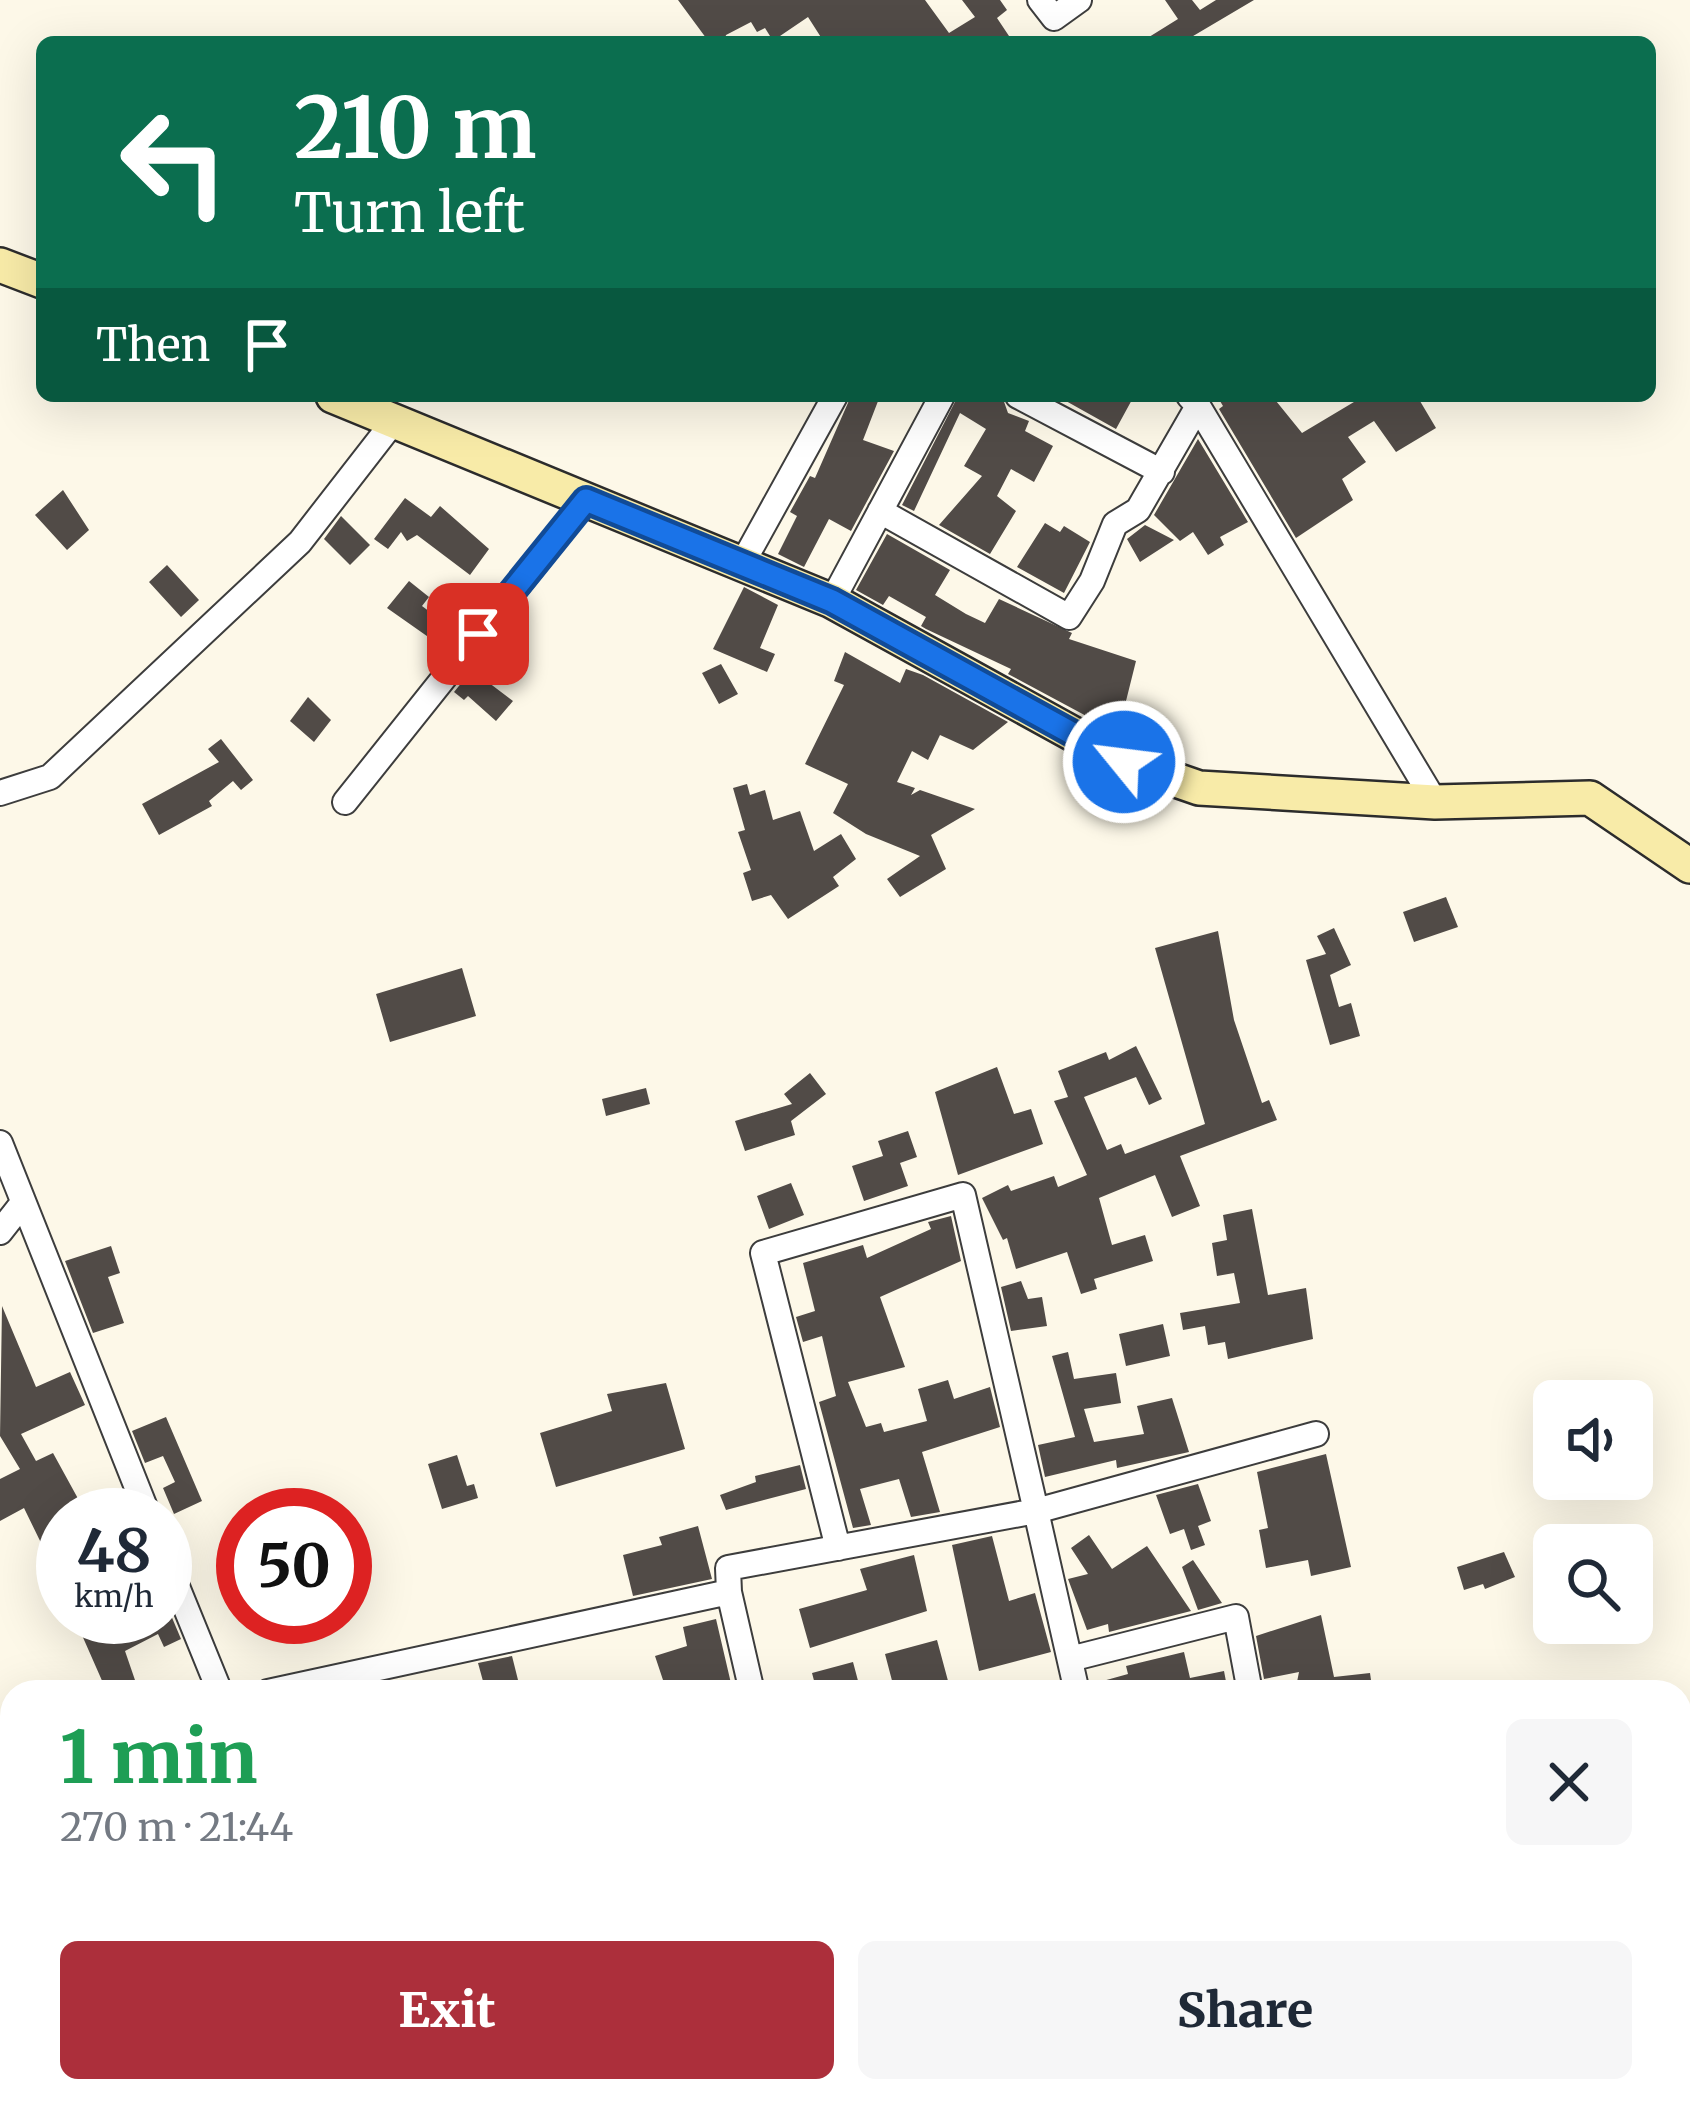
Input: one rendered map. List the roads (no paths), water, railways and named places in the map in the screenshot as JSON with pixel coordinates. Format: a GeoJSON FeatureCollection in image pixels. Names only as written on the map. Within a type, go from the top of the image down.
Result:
{"type":"FeatureCollection","features":[{"type":"Feature","properties":{"kind":"main road"},"geometry":{"type":"LineString","coordinates":[[0,266],[36,279]]}},
{"type":"Feature","properties":{"kind":"main road"},"geometry":{"type":"LineString","coordinates":[[348,402],[832,601],[1124,762],[1199,788],[1436,802],[1590,798],[1690,866]]}},
{"type":"Feature","properties":{"kind":"street"},"geometry":{"type":"LineString","coordinates":[[1040,0],[1054,18],[1079,0]]}},
{"type":"Feature","properties":{"kind":"street"},"geometry":{"type":"LineString","coordinates":[[742,564],[832,402]]}},
{"type":"Feature","properties":{"kind":"street"},"geometry":{"type":"LineString","coordinates":[[832,601],[939,402]]}},
{"type":"Feature","properties":{"kind":"street"},"geometry":{"type":"LineString","coordinates":[[1029,402],[1162,472]]}},
{"type":"Feature","properties":{"kind":"street"},"geometry":{"type":"LineString","coordinates":[[880,511],[1069,617],[1092,580],[1114,524],[1138,510],[1162,472],[1193,402]]}},
{"type":"Feature","properties":{"kind":"street"},"geometry":{"type":"LineString","coordinates":[[1194,402],[1436,802]]}},
{"type":"Feature","properties":{"kind":"street"},"geometry":{"type":"LineString","coordinates":[[0,793],[50,777],[300,542],[394,421]]}},
{"type":"Feature","properties":{"kind":"street"},"geometry":{"type":"LineString","coordinates":[[345,802],[586,500]]}},
{"type":"Feature","properties":{"kind":"street"},"geometry":{"type":"LineString","coordinates":[[0,1143],[137,1488]]}},
{"type":"Feature","properties":{"kind":"street"},"geometry":{"type":"LineString","coordinates":[[838,1548],[763,1253],[963,1195],[1074,1680]]}},
{"type":"Feature","properties":{"kind":"street"},"geometry":{"type":"LineString","coordinates":[[0,1232],[22,1204]]}},
{"type":"Feature","properties":{"kind":"street"},"geometry":{"type":"LineString","coordinates":[[749,1680],[728,1568],[1036,1511],[1316,1434]]}},
{"type":"Feature","properties":{"kind":"street"},"geometry":{"type":"LineString","coordinates":[[323,1680],[729,1592]]}},
{"type":"Feature","properties":{"kind":"street"},"geometry":{"type":"LineString","coordinates":[[1070,1659],[1235,1617],[1248,1680]]}},
{"type":"Feature","properties":{"kind":"street"},"geometry":{"type":"LineString","coordinates":[[192,1623],[215,1680]]}}]}
